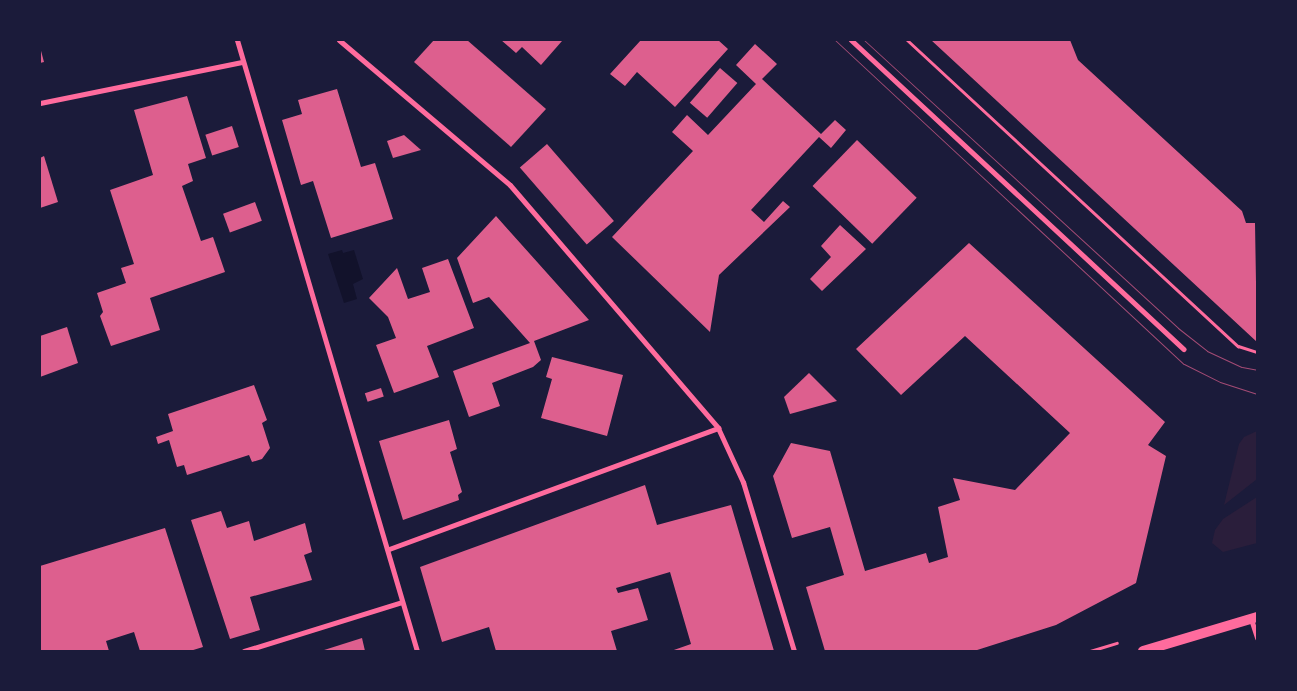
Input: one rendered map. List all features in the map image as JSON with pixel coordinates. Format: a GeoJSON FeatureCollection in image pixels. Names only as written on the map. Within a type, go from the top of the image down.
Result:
{"type":"FeatureCollection","features":[{"type":"Feature","properties":{"kind":"main road"},"geometry":{"type":"LineString","coordinates":[[1143,651],[1254,617]]}},
{"type":"Feature","properties":{"kind":"street"},"geometry":{"type":"LineString","coordinates":[[237,40],[242,62],[389,549],[417,651]]}},
{"type":"Feature","properties":{"kind":"street"},"geometry":{"type":"LineString","coordinates":[[339,40],[510,185],[718,428],[743,482],[794,651]]}},
{"type":"Feature","properties":{"kind":"street"},"geometry":{"type":"LineString","coordinates":[[851,40],[1183,349]]}},
{"type":"Feature","properties":{"kind":"street"},"geometry":{"type":"LineString","coordinates":[[40,103],[242,62]]}},
{"type":"Feature","properties":{"kind":"street"},"geometry":{"type":"LineString","coordinates":[[389,549],[718,428]]}},
{"type":"Feature","properties":{"kind":"street"},"geometry":{"type":"LineString","coordinates":[[244,651],[402,602]]}},
{"type":"Feature","properties":{"kind":"street"},"geometry":{"type":"LineString","coordinates":[[1254,617],[1257,638]]}},
{"type":"Feature","properties":{"kind":"path"},"geometry":{"type":"LineString","coordinates":[[907,40],[1238,346],[1257,352]]}},
{"type":"Feature","properties":{"kind":"shaded area"},"geometry":{"type":"Polygon","coordinates":[[[342,250],[343,253],[354,250],[363,279],[353,284],[357,299],[344,303],[328,254],[342,250]]]}},
{"type":"Feature","properties":{"kind":"shaded area"},"geometry":{"type":"Polygon","coordinates":[[[1257,431],[1257,479],[1224,505],[1239,444],[1244,437],[1257,431]]]}},
{"type":"Feature","properties":{"kind":"shaded area"},"geometry":{"type":"Polygon","coordinates":[[[1257,497],[1257,543],[1223,552],[1212,543],[1215,530],[1223,519],[1257,497]]]}},
{"type":"Feature","properties":{"kind":"building"},"geometry":{"type":"Polygon","coordinates":[[[434,40],[467,40],[546,109],[511,147],[414,62],[434,40]]]}},
{"type":"Feature","properties":{"kind":"building"},"geometry":{"type":"Polygon","coordinates":[[[501,40],[562,41],[541,65],[522,47],[516,53],[501,40]]]}},
{"type":"Feature","properties":{"kind":"building"},"geometry":{"type":"Polygon","coordinates":[[[641,40],[718,40],[728,49],[675,107],[637,72],[625,86],[610,74],[641,40]]]}},
{"type":"Feature","properties":{"kind":"building"},"geometry":{"type":"Polygon","coordinates":[[[931,40],[1070,40],[1078,60],[1242,211],[1246,223],[1255,223],[1257,342],[931,40]]]}},
{"type":"Feature","properties":{"kind":"building"},"geometry":{"type":"Polygon","coordinates":[[[755,44],[777,64],[762,79],[821,134],[835,120],[846,130],[831,148],[819,137],[751,210],[764,222],[783,201],[790,207],[719,275],[710,332],[612,237],[693,151],[672,132],[687,115],[708,135],[756,84],[736,65],[755,44]]]}},
{"type":"Feature","properties":{"kind":"building"},"geometry":{"type":"Polygon","coordinates":[[[40,47],[44,62],[40,63],[40,47]]]}},
{"type":"Feature","properties":{"kind":"building"},"geometry":{"type":"Polygon","coordinates":[[[720,68],[737,83],[707,118],[690,103],[720,68]]]}},
{"type":"Feature","properties":{"kind":"building"},"geometry":{"type":"Polygon","coordinates":[[[337,89],[361,167],[375,163],[393,219],[331,238],[313,181],[301,185],[282,120],[302,114],[298,100],[337,89]]]}},
{"type":"Feature","properties":{"kind":"building"},"geometry":{"type":"Polygon","coordinates":[[[187,96],[206,158],[188,164],[193,181],[182,186],[201,241],[213,237],[225,272],[150,298],[160,330],[111,346],[100,316],[103,312],[97,293],[126,283],[121,268],[134,264],[110,190],[153,175],[134,110],[187,96]]]}},
{"type":"Feature","properties":{"kind":"building"},"geometry":{"type":"Polygon","coordinates":[[[232,126],[239,147],[212,156],[205,135],[232,126]]]}},
{"type":"Feature","properties":{"kind":"building"},"geometry":{"type":"Polygon","coordinates":[[[404,135],[421,150],[393,158],[387,141],[404,135]]]}},
{"type":"Feature","properties":{"kind":"building"},"geometry":{"type":"Polygon","coordinates":[[[857,140],[917,198],[872,244],[813,186],[857,140]]]}},
{"type":"Feature","properties":{"kind":"building"},"geometry":{"type":"Polygon","coordinates":[[[547,144],[614,221],[587,245],[520,168],[547,144]]]}},
{"type":"Feature","properties":{"kind":"building"},"geometry":{"type":"Polygon","coordinates":[[[44,156],[58,202],[40,208],[40,158],[44,156]]]}},
{"type":"Feature","properties":{"kind":"building"},"geometry":{"type":"Polygon","coordinates":[[[255,202],[262,221],[230,232],[223,214],[255,202]]]}},
{"type":"Feature","properties":{"kind":"building"},"geometry":{"type":"Polygon","coordinates":[[[496,216],[589,320],[534,341],[541,360],[533,367],[492,383],[500,406],[469,417],[453,371],[530,343],[489,297],[473,303],[457,258],[496,216]]]}},
{"type":"Feature","properties":{"kind":"building"},"geometry":{"type":"Polygon","coordinates":[[[840,225],[866,249],[822,291],[810,279],[831,257],[821,246],[840,225]]]}},
{"type":"Feature","properties":{"kind":"building"},"geometry":{"type":"Polygon","coordinates":[[[969,243],[1165,422],[1148,445],[1166,456],[1136,583],[1056,625],[974,651],[825,651],[806,587],[844,575],[830,527],[792,538],[773,476],[791,443],[830,451],[865,571],[926,553],[929,563],[948,557],[938,507],[960,500],[953,478],[1015,490],[1070,433],[965,336],[901,395],[856,349],[969,243]]]}},
{"type":"Feature","properties":{"kind":"building"},"geometry":{"type":"Polygon","coordinates":[[[448,259],[474,328],[427,346],[439,377],[394,393],[376,345],[396,338],[388,317],[369,298],[397,268],[408,299],[430,292],[422,268],[448,259]]]}},
{"type":"Feature","properties":{"kind":"building"},"geometry":{"type":"Polygon","coordinates":[[[67,327],[78,363],[40,377],[40,336],[67,327]]]}},
{"type":"Feature","properties":{"kind":"building"},"geometry":{"type":"Polygon","coordinates":[[[552,357],[623,375],[607,436],[541,418],[552,379],[546,377],[552,357]]]}},
{"type":"Feature","properties":{"kind":"building"},"geometry":{"type":"Polygon","coordinates":[[[809,373],[837,401],[790,414],[784,397],[809,373]]]}},
{"type":"Feature","properties":{"kind":"building"},"geometry":{"type":"Polygon","coordinates":[[[254,385],[267,420],[262,423],[270,448],[262,459],[252,462],[249,455],[187,475],[184,465],[177,467],[169,440],[158,444],[156,437],[173,431],[168,414],[254,385]]]}},
{"type":"Feature","properties":{"kind":"building"},"geometry":{"type":"Polygon","coordinates":[[[381,388],[384,397],[368,402],[365,393],[381,388]]]}},
{"type":"Feature","properties":{"kind":"building"},"geometry":{"type":"Polygon","coordinates":[[[449,420],[457,449],[450,452],[462,492],[458,495],[459,500],[403,520],[379,441],[449,420]]]}},
{"type":"Feature","properties":{"kind":"building"},"geometry":{"type":"Polygon","coordinates":[[[645,485],[657,525],[731,505],[774,651],[671,651],[691,644],[670,572],[616,588],[618,593],[638,588],[648,620],[611,631],[617,651],[496,651],[489,627],[442,642],[420,567],[645,485]]]}},
{"type":"Feature","properties":{"kind":"building"},"geometry":{"type":"Polygon","coordinates":[[[221,511],[227,528],[249,521],[254,541],[305,523],[312,552],[304,555],[312,580],[250,597],[260,630],[230,639],[191,520],[221,511]]]}},
{"type":"Feature","properties":{"kind":"building"},"geometry":{"type":"Polygon","coordinates":[[[165,528],[203,647],[190,651],[140,651],[134,632],[106,641],[109,651],[40,651],[40,566],[165,528]]]}},
{"type":"Feature","properties":{"kind":"building"},"geometry":{"type":"Polygon","coordinates":[[[362,638],[365,651],[321,651],[362,638]]]}},
{"type":"Feature","properties":{"kind":"tram line"},"geometry":{"type":"LineString","coordinates":[[835,40],[1184,364],[1220,382],[1257,394]]}},
{"type":"Feature","properties":{"kind":"tram line"},"geometry":{"type":"LineString","coordinates":[[864,40],[1178,328],[1207,351],[1242,367],[1257,370]]}}]}
